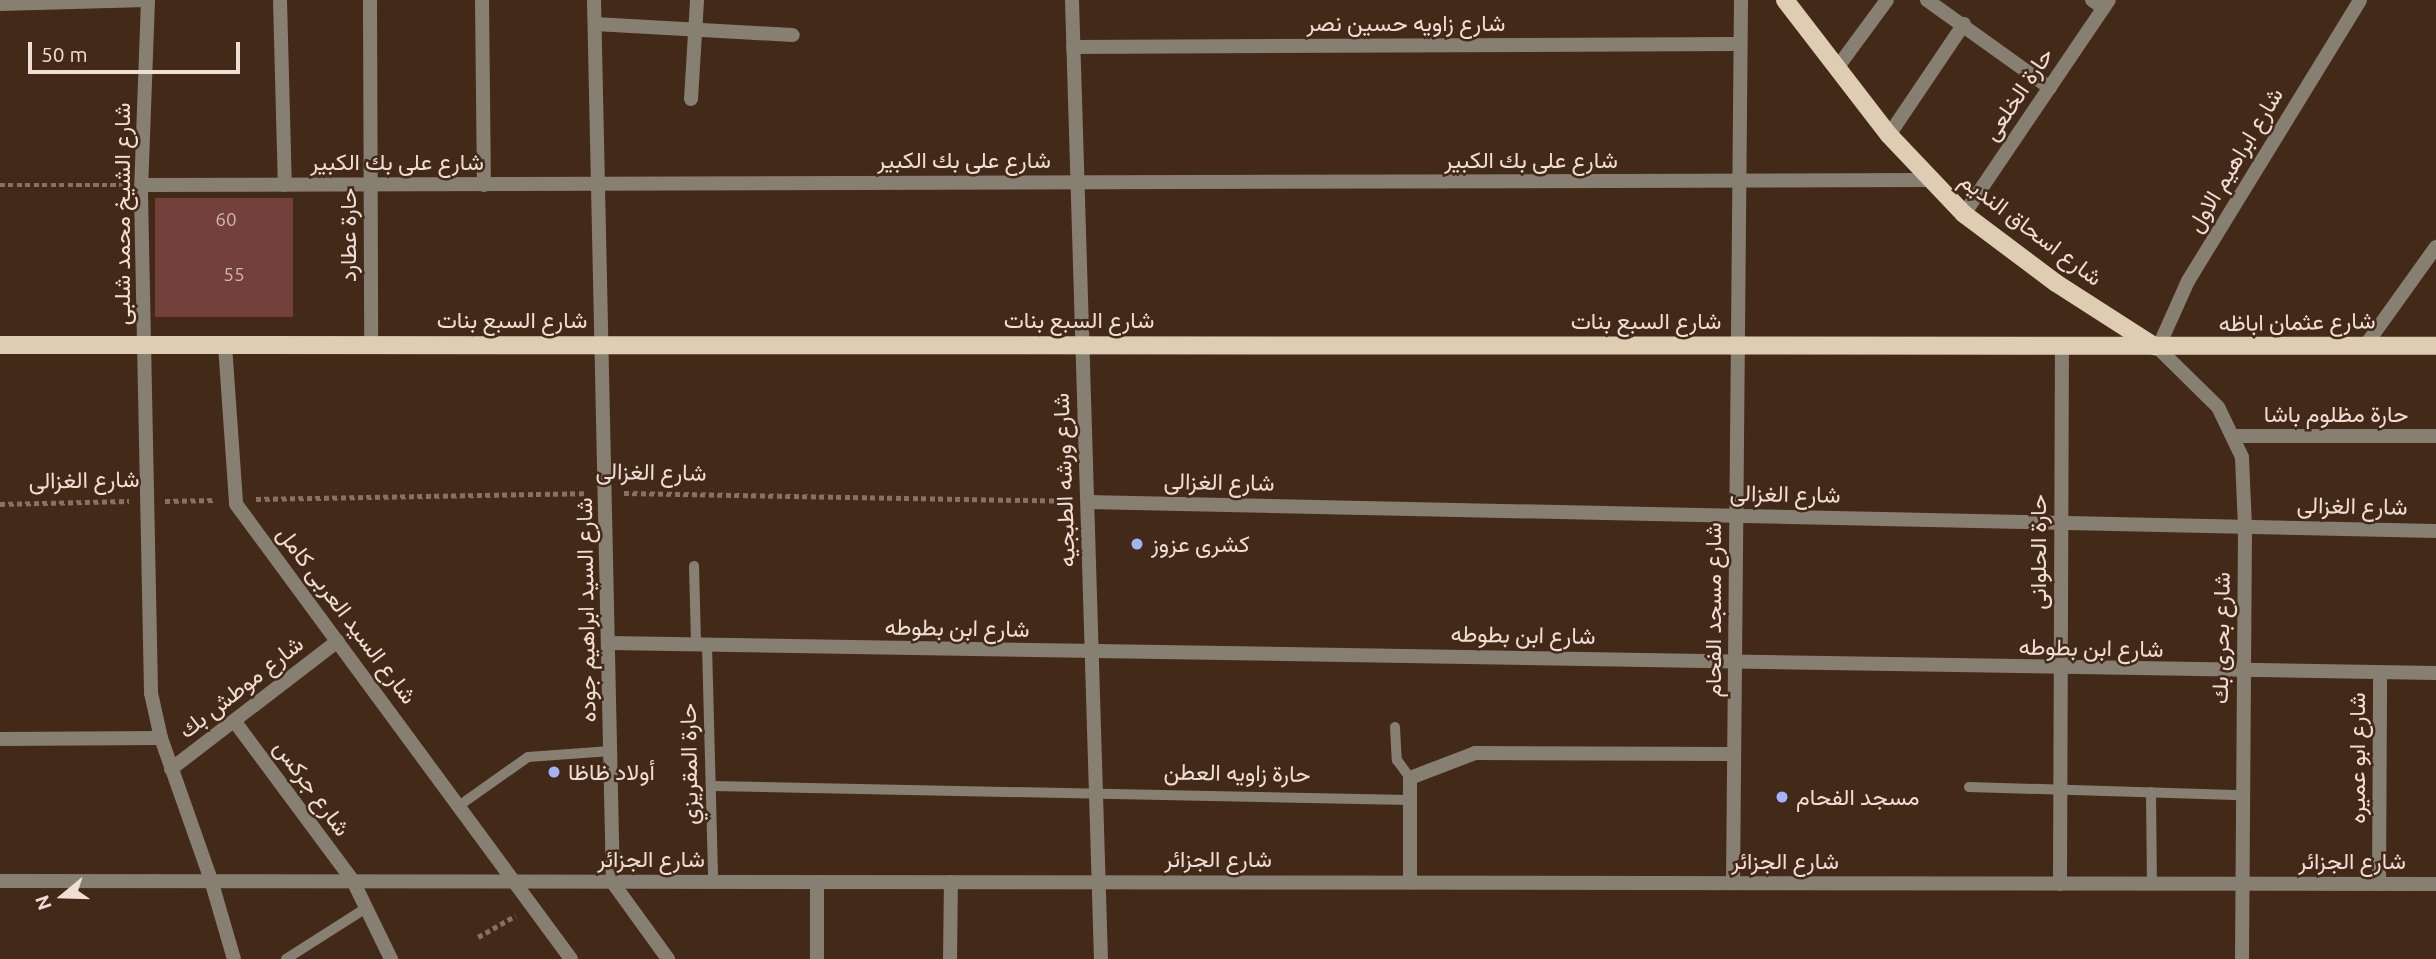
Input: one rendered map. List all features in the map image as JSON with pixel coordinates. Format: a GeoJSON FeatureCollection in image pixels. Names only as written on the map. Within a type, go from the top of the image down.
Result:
{"type":"FeatureCollection","features":[{"type":"Feature","properties":{"kind":"main road","name":"شارع اسحاق النديم"},"geometry":{"type":"LineString","coordinates":[[1785,0],[1889,135],[1928,180],[1964,214],[2056,284],[2158,348]]}},
{"type":"Feature","properties":{"kind":"main road","name":"شارع السبع بنات"},"geometry":{"type":"LineString","coordinates":[[0,345],[2158,348]]}},
{"type":"Feature","properties":{"kind":"main road","name":"شارع عثمان اباظه"},"geometry":{"type":"LineString","coordinates":[[2158,348],[2436,346]]}},
{"type":"Feature","properties":{"kind":"street"},"geometry":{"type":"LineString","coordinates":[[0,4],[147,0]]}},
{"type":"Feature","properties":{"kind":"street","name":"شارع الشيخ محمد شلبى"},"geometry":{"type":"LineString","coordinates":[[147,0],[142,185],[151,693],[160,738],[211,880],[234,959]]}},
{"type":"Feature","properties":{"kind":"street"},"geometry":{"type":"LineString","coordinates":[[280,0],[285,185]]}},
{"type":"Feature","properties":{"kind":"street","name":"حارة عطارد"},"geometry":{"type":"LineString","coordinates":[[370,0],[371,345]]}},
{"type":"Feature","properties":{"kind":"street"},"geometry":{"type":"LineString","coordinates":[[482,0],[484,185]]}},
{"type":"Feature","properties":{"kind":"street","name":"شارع السيد ابراهيم جوده"},"geometry":{"type":"LineString","coordinates":[[594,0],[610,643],[612,883]]}},
{"type":"Feature","properties":{"kind":"street"},"geometry":{"type":"LineString","coordinates":[[691,99],[697,0]]}},
{"type":"Feature","properties":{"kind":"street","name":"شارع ورشه الطبجيه"},"geometry":{"type":"LineString","coordinates":[[1072,0],[1101,959]]}},
{"type":"Feature","properties":{"kind":"street","name":"شارع مسجد الفحام"},"geometry":{"type":"LineString","coordinates":[[1733,883],[1741,0]]}},
{"type":"Feature","properties":{"kind":"street"},"geometry":{"type":"LineString","coordinates":[[1837,68],[1887,0]]}},
{"type":"Feature","properties":{"kind":"street"},"geometry":{"type":"LineString","coordinates":[[1927,0],[1965,24],[2050,88]]}},
{"type":"Feature","properties":{"kind":"street","name":"شارع ابراهيم الاول"},"geometry":{"type":"LineString","coordinates":[[2158,348],[2188,281],[2360,0]]}},
{"type":"Feature","properties":{"kind":"street","name":"حارة الخلعى"},"geometry":{"type":"LineString","coordinates":[[1964,214],[2050,88],[2101,3]]}},
{"type":"Feature","properties":{"kind":"street"},"geometry":{"type":"LineString","coordinates":[[595,24],[793,35]]}},
{"type":"Feature","properties":{"kind":"street"},"geometry":{"type":"LineString","coordinates":[[1889,135],[1965,24]]}},
{"type":"Feature","properties":{"kind":"street","name":"شارع زاويه حسين نصر"},"geometry":{"type":"LineString","coordinates":[[1073,47],[1740,44]]}},
{"type":"Feature","properties":{"kind":"street","name":"شارع على بك الكبير"},"geometry":{"type":"LineString","coordinates":[[142,185],[1740,183],[1928,180]]}},
{"type":"Feature","properties":{"kind":"street"},"geometry":{"type":"LineString","coordinates":[[2365,346],[2436,247]]}},
{"type":"Feature","properties":{"kind":"street"},"geometry":{"type":"LineString","coordinates":[[225,345],[234,499]]}},
{"type":"Feature","properties":{"kind":"street","name":"حارة الحلوانى"},"geometry":{"type":"LineString","coordinates":[[2060,884],[2062,346]]}},
{"type":"Feature","properties":{"kind":"street","name":"شارع بحرى بك"},"geometry":{"type":"LineString","coordinates":[[2158,348],[2218,407],[2236,436],[2242,457],[2245,527],[2242,959]]}},
{"type":"Feature","properties":{"kind":"street","name":"حارة مظلوم باشا"},"geometry":{"type":"LineString","coordinates":[[2236,436],[2436,436]]}},
{"type":"Feature","properties":{"kind":"street","name":"شارع السيد العربى كامل"},"geometry":{"type":"LineString","coordinates":[[234,499],[517,881],[571,959]]}},
{"type":"Feature","properties":{"kind":"street","name":"شارع الغزالى"},"geometry":{"type":"LineString","coordinates":[[1088,502],[2436,531]]}},
{"type":"Feature","properties":{"kind":"street","name":"شارع موطش بك"},"geometry":{"type":"LineString","coordinates":[[171,769],[338,641]]}},
{"type":"Feature","properties":{"kind":"street","name":"شارع ابن بطوطه"},"geometry":{"type":"LineString","coordinates":[[610,643],[1093,653],[1736,660],[2060,670],[2436,673]]}},
{"type":"Feature","properties":{"kind":"street","name":"شارع ابو عميره"},"geometry":{"type":"LineString","coordinates":[[2379,884],[2380,674]]}},
{"type":"Feature","properties":{"kind":"street","name":"شارع جركس"},"geometry":{"type":"LineString","coordinates":[[235,722],[353,881],[391,959]]}},
{"type":"Feature","properties":{"kind":"street"},"geometry":{"type":"LineString","coordinates":[[0,738],[160,738]]}},
{"type":"Feature","properties":{"kind":"street"},"geometry":{"type":"LineString","coordinates":[[1410,882],[1410,778],[1475,753],[1734,754]]}},
{"type":"Feature","properties":{"kind":"street","name":"شارع الجزائر"},"geometry":{"type":"LineString","coordinates":[[0,881],[2436,884]]}},
{"type":"Feature","properties":{"kind":"street"},"geometry":{"type":"LineString","coordinates":[[817,882],[817,959]]}},
{"type":"Feature","properties":{"kind":"street"},"geometry":{"type":"LineString","coordinates":[[950,882],[950,959]]}},
{"type":"Feature","properties":{"kind":"street"},"geometry":{"type":"LineString","coordinates":[[612,883],[668,959]]}},
{"type":"Feature","properties":{"kind":"lane","name":"حارة المقريزي"},"geometry":{"type":"LineString","coordinates":[[694,566],[712,786],[713,882]]}},
{"type":"Feature","properties":{"kind":"lane"},"geometry":{"type":"LineString","coordinates":[[1395,727],[1397,760],[1410,778]]}},
{"type":"Feature","properties":{"kind":"lane"},"geometry":{"type":"LineString","coordinates":[[460,804],[528,757],[611,751]]}},
{"type":"Feature","properties":{"kind":"lane","name":"حارة زاويه العطن"},"geometry":{"type":"LineString","coordinates":[[712,786],[1410,800]]}},
{"type":"Feature","properties":{"kind":"lane"},"geometry":{"type":"LineString","coordinates":[[1969,787],[2243,795]]}},
{"type":"Feature","properties":{"kind":"lane"},"geometry":{"type":"LineString","coordinates":[[2151,792],[2152,884]]}},
{"type":"Feature","properties":{"kind":"lane"},"geometry":{"type":"LineString","coordinates":[[286,959],[366,908]]}},
{"type":"Feature","properties":{"kind":"path"},"geometry":{"type":"LineString","coordinates":[[0,185],[142,185]]}},
{"type":"Feature","properties":{"kind":"path","name":"شارع الغزالى"},"geometry":{"type":"LineString","coordinates":[[0,504],[606,493],[1088,502]]}},
{"type":"Feature","properties":{"kind":"path"},"geometry":{"type":"LineString","coordinates":[[478,937],[534,906]]}},
{"type":"Feature","properties":{"kind":"building"},"geometry":{"type":"Polygon","coordinates":[[[155,198],[293,198],[293,317],[155,317],[155,198]]]}},
{"type":"Feature","properties":{"kind":"place","name":"كشرى عزوز"},"geometry":{"type":"Point","coordinates":[1137,544]}},
{"type":"Feature","properties":{"kind":"place","name":"أولاد ظاظا"},"geometry":{"type":"Point","coordinates":[554,772]}},
{"type":"Feature","properties":{"kind":"place","name":"مسجد الفحام"},"geometry":{"type":"Point","coordinates":[1782,797]}}]}
